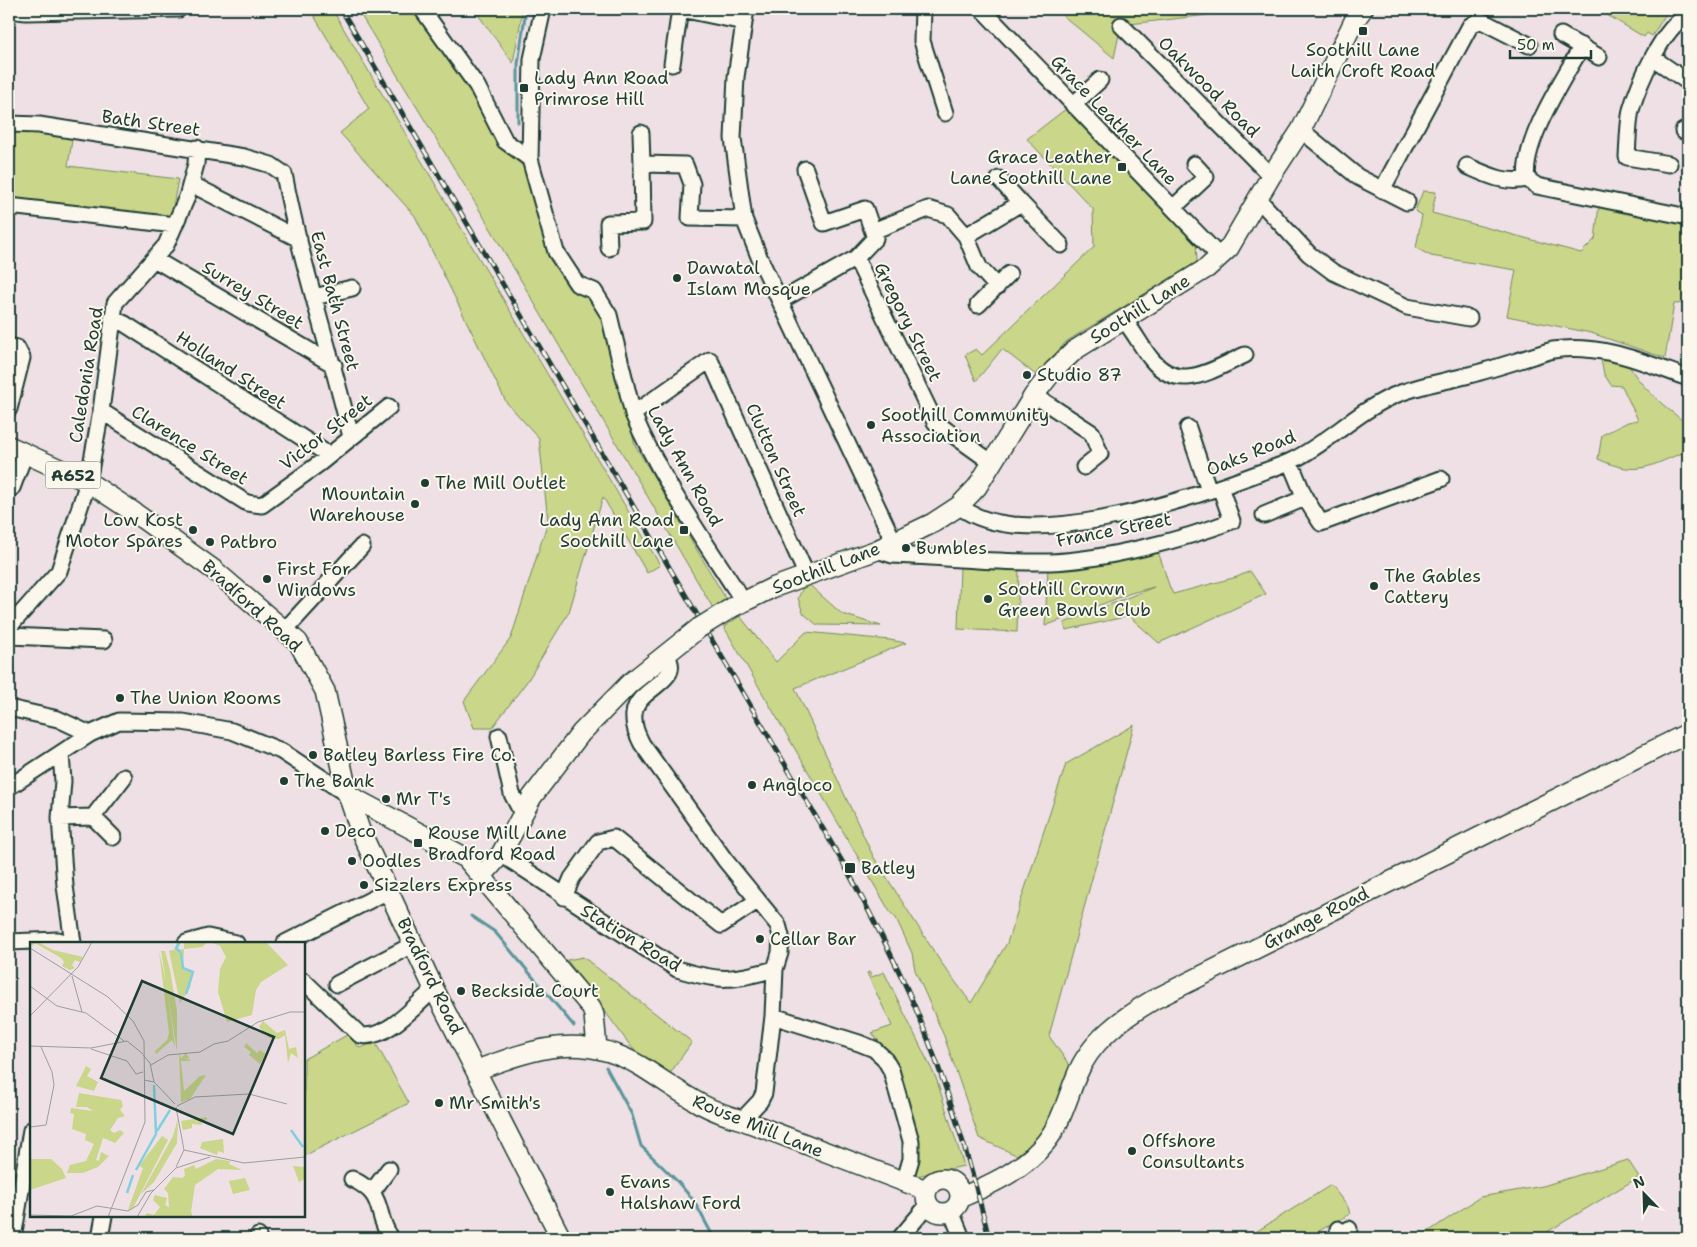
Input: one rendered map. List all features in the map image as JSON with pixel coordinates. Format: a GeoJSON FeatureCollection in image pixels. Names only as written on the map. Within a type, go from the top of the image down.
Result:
{"type":"FeatureCollection","features":[{"type":"Feature","properties":{"kind":"main road","name":"Soothill Lane"},"geometry":{"type":"LineString","coordinates":[[482,876],[501,854],[522,813],[581,733],[630,684],[665,654],[699,628],[738,604],[885,546],[933,523],[959,506],[977,487],[1034,395],[1053,371],[1075,350],[1190,279],[1220,257],[1237,238],[1257,198],[1301,130],[1354,21],[1363,9]]}},
{"type":"Feature","properties":{"kind":"main road","name":"Bradford Road"},"geometry":{"type":"LineString","coordinates":[[17,450],[88,482],[214,570],[298,642],[325,691],[348,795],[360,830],[434,989],[477,1070],[561,1238]]}},
{"type":"Feature","properties":{"kind":"main road","name":"Grange Road"},"geometry":{"type":"LineString","coordinates":[[956,1198],[987,1176],[1007,1174],[1027,1162],[1046,1142],[1066,1104],[1076,1075],[1090,1050],[1119,1021],[1153,1000],[1688,733]]}},
{"type":"Feature","properties":{"kind":"main road"},"geometry":{"type":"LineString","coordinates":[[348,795],[419,835],[466,858],[591,1007],[594,1015],[597,1048]]}},
{"type":"Feature","properties":{"kind":"main road","name":"Rouse Mill Lane"},"geometry":{"type":"LineString","coordinates":[[477,1070],[542,1048],[574,1046],[597,1048],[619,1054],[641,1066],[688,1098],[716,1113],[742,1120],[904,1183],[927,1198],[941,1213],[956,1198]]}},
{"type":"Feature","properties":{"kind":"main road"},"geometry":{"type":"LineString","coordinates":[[927,1198],[937,1179],[948,1179],[956,1198]]}},
{"type":"Feature","properties":{"kind":"street"},"geometry":{"type":"LineString","coordinates":[[9,10],[26,12],[179,9]]}},
{"type":"Feature","properties":{"kind":"street"},"geometry":{"type":"LineString","coordinates":[[422,9],[477,86],[506,141],[530,159]]}},
{"type":"Feature","properties":{"kind":"street","name":"Lady Ann Road"},"geometry":{"type":"LineString","coordinates":[[543,9],[532,59],[530,159],[556,252],[577,284],[594,291],[609,315],[632,414],[738,604]]}},
{"type":"Feature","properties":{"kind":"street"},"geometry":{"type":"LineString","coordinates":[[672,64],[681,9],[745,15],[736,77],[733,138],[744,219],[885,546]]}},
{"type":"Feature","properties":{"kind":"street"},"geometry":{"type":"LineString","coordinates":[[923,9],[922,40],[945,113]]}},
{"type":"Feature","properties":{"kind":"street","name":"Grace Leather Lane"},"geometry":{"type":"LineString","coordinates":[[982,9],[1220,257]]}},
{"type":"Feature","properties":{"kind":"street"},"geometry":{"type":"LineString","coordinates":[[1669,164],[1627,157],[1631,112],[1643,78],[1653,58],[1671,30],[1683,18],[1688,16]]}},
{"type":"Feature","properties":{"kind":"street"},"geometry":{"type":"LineString","coordinates":[[1382,190],[1470,26],[1480,20],[1529,45]]}},
{"type":"Feature","properties":{"kind":"street","name":"Oakwood Road"},"geometry":{"type":"LineString","coordinates":[[1121,25],[1271,176]]}},
{"type":"Feature","properties":{"kind":"street"},"geometry":{"type":"LineString","coordinates":[[1561,35],[1599,57]]}},
{"type":"Feature","properties":{"kind":"street"},"geometry":{"type":"LineString","coordinates":[[1582,46],[1553,96],[1532,142],[1525,166],[1527,179],[1537,186],[1688,218]]}},
{"type":"Feature","properties":{"kind":"street"},"geometry":{"type":"LineString","coordinates":[[1653,58],[1688,82]]}},
{"type":"Feature","properties":{"kind":"street"},"geometry":{"type":"LineString","coordinates":[[1073,105],[1100,80]]}},
{"type":"Feature","properties":{"kind":"street","name":"Bath Street"},"geometry":{"type":"LineString","coordinates":[[9,124],[39,125],[197,148],[244,157],[271,165],[284,174]]}},
{"type":"Feature","properties":{"kind":"street"},"geometry":{"type":"LineString","coordinates":[[1301,130],[1358,177],[1408,202]]}},
{"type":"Feature","properties":{"kind":"street"},"geometry":{"type":"LineString","coordinates":[[609,248],[608,223],[643,222],[641,133]]}},
{"type":"Feature","properties":{"kind":"street","name":"Caledonia Road"},"geometry":{"type":"LineString","coordinates":[[9,627],[59,572],[88,482],[101,411],[114,303],[166,245],[191,184],[197,148]]}},
{"type":"Feature","properties":{"kind":"street"},"geometry":{"type":"LineString","coordinates":[[642,164],[685,165],[692,184],[690,218],[744,219]]}},
{"type":"Feature","properties":{"kind":"street"},"geometry":{"type":"LineString","coordinates":[[1173,208],[1206,177],[1194,164]]}},
{"type":"Feature","properties":{"kind":"street"},"geometry":{"type":"LineString","coordinates":[[1467,166],[1497,179],[1512,182],[1527,179]]}},
{"type":"Feature","properties":{"kind":"street"},"geometry":{"type":"LineString","coordinates":[[780,301],[856,258],[875,238],[865,209],[824,223],[805,168]]}},
{"type":"Feature","properties":{"kind":"street","name":"East Bath Street"},"geometry":{"type":"LineString","coordinates":[[284,174],[351,438]]}},
{"type":"Feature","properties":{"kind":"street"},"geometry":{"type":"LineString","coordinates":[[999,179],[1062,245]]}},
{"type":"Feature","properties":{"kind":"street"},"geometry":{"type":"LineString","coordinates":[[191,184],[299,239]]}},
{"type":"Feature","properties":{"kind":"street"},"geometry":{"type":"LineString","coordinates":[[1257,198],[1309,254],[1333,272],[1407,307],[1469,318]]}},
{"type":"Feature","properties":{"kind":"street"},"geometry":{"type":"LineString","coordinates":[[966,236],[1020,203]]}},
{"type":"Feature","properties":{"kind":"street"},"geometry":{"type":"LineString","coordinates":[[9,206],[175,225]]}},
{"type":"Feature","properties":{"kind":"street"},"geometry":{"type":"LineString","coordinates":[[873,230],[928,209],[948,215],[966,236],[979,267],[997,287]]}},
{"type":"Feature","properties":{"kind":"street","name":"Gregory Street"},"geometry":{"type":"LineString","coordinates":[[856,258],[935,422],[991,462]]}},
{"type":"Feature","properties":{"kind":"street","name":"Surrey Street"},"geometry":{"type":"LineString","coordinates":[[154,259],[334,365]]}},
{"type":"Feature","properties":{"kind":"street"},"geometry":{"type":"LineString","coordinates":[[978,305],[1009,274]]}},
{"type":"Feature","properties":{"kind":"street"},"geometry":{"type":"LineString","coordinates":[[314,297],[352,288]]}},
{"type":"Feature","properties":{"kind":"street","name":"Holland Street"},"geometry":{"type":"LineString","coordinates":[[112,318],[125,324],[329,455]]}},
{"type":"Feature","properties":{"kind":"street"},"geometry":{"type":"LineString","coordinates":[[1123,319],[1153,361],[1169,375],[1194,378],[1245,355]]}},
{"type":"Feature","properties":{"kind":"street"},"geometry":{"type":"LineString","coordinates":[[9,346],[17,348],[21,352],[22,358],[9,409]]}},
{"type":"Feature","properties":{"kind":"street","name":"Oaks Road"},"geometry":{"type":"LineString","coordinates":[[959,506],[975,516],[1015,525],[1053,525],[1104,518],[1214,489],[1290,462],[1366,410],[1401,393],[1553,350],[1572,347],[1602,349],[1688,378]]}},
{"type":"Feature","properties":{"kind":"street","name":"Clutton Street"},"geometry":{"type":"LineString","coordinates":[[632,414],[710,360],[807,576]]}},
{"type":"Feature","properties":{"kind":"street"},"geometry":{"type":"LineString","coordinates":[[1034,395],[1092,433],[1100,454],[1084,467]]}},
{"type":"Feature","properties":{"kind":"street","name":"Victor Street"},"geometry":{"type":"LineString","coordinates":[[262,505],[389,407]]}},
{"type":"Feature","properties":{"kind":"street","name":"Clarence Street"},"geometry":{"type":"LineString","coordinates":[[101,411],[247,503],[262,505]]}},
{"type":"Feature","properties":{"kind":"street"},"geometry":{"type":"LineString","coordinates":[[1188,428],[1214,489]]}},
{"type":"Feature","properties":{"kind":"street"},"geometry":{"type":"LineString","coordinates":[[12,488],[17,450]]}},
{"type":"Feature","properties":{"kind":"street"},"geometry":{"type":"LineString","coordinates":[[1290,462],[1305,498],[1321,523],[1441,479]]}},
{"type":"Feature","properties":{"kind":"street","name":"France Street"},"geometry":{"type":"LineString","coordinates":[[885,546],[892,555],[1051,562],[1082,559],[1139,548],[1232,521],[1214,489]]}},
{"type":"Feature","properties":{"kind":"street"},"geometry":{"type":"LineString","coordinates":[[1264,515],[1305,498]]}},
{"type":"Feature","properties":{"kind":"street"},"geometry":{"type":"LineString","coordinates":[[285,630],[362,546]]}},
{"type":"Feature","properties":{"kind":"street"},"geometry":{"type":"LineString","coordinates":[[9,636],[104,640]]}},
{"type":"Feature","properties":{"kind":"street"},"geometry":{"type":"LineString","coordinates":[[665,654],[672,662],[672,668],[667,676],[650,689],[640,702],[634,712],[635,729],[642,744],[725,860],[778,925],[781,936],[780,953],[775,969],[773,1016],[764,1093],[760,1101],[742,1120]]}},
{"type":"Feature","properties":{"kind":"street"},"geometry":{"type":"LineString","coordinates":[[9,708],[58,719],[90,734]]}},
{"type":"Feature","properties":{"kind":"street"},"geometry":{"type":"LineString","coordinates":[[9,787],[90,734],[119,721],[183,722],[232,731],[281,750],[348,795]]}},
{"type":"Feature","properties":{"kind":"street"},"geometry":{"type":"LineString","coordinates":[[498,736],[512,794],[522,813]]}},
{"type":"Feature","properties":{"kind":"street"},"geometry":{"type":"LineString","coordinates":[[9,942],[64,942],[65,886],[60,818],[63,781],[60,754]]}},
{"type":"Feature","properties":{"kind":"street"},"geometry":{"type":"LineString","coordinates":[[93,817],[124,777]]}},
{"type":"Feature","properties":{"kind":"street"},"geometry":{"type":"LineString","coordinates":[[60,818],[93,817],[113,837]]}},
{"type":"Feature","properties":{"kind":"street"},"geometry":{"type":"LineString","coordinates":[[564,897],[572,878],[598,842],[614,838],[721,925],[757,900]]}},
{"type":"Feature","properties":{"kind":"street","name":"Station Road"},"geometry":{"type":"LineString","coordinates":[[501,854],[564,897],[677,969],[710,979],[741,978],[775,969]]}},
{"type":"Feature","properties":{"kind":"street"},"geometry":{"type":"LineString","coordinates":[[287,942],[388,891]]}},
{"type":"Feature","properties":{"kind":"street"},"geometry":{"type":"LineString","coordinates":[[190,942],[208,937],[231,942]]}},
{"type":"Feature","properties":{"kind":"street"},"geometry":{"type":"LineString","coordinates":[[337,984],[414,944]]}},
{"type":"Feature","properties":{"kind":"street"},"geometry":{"type":"LineString","coordinates":[[305,981],[360,1035],[368,1038],[390,1028],[434,989]]}},
{"type":"Feature","properties":{"kind":"street"},"geometry":{"type":"LineString","coordinates":[[773,1016],[859,1043],[874,1049],[884,1058],[891,1070],[898,1090],[911,1142],[912,1150],[904,1183]]}},
{"type":"Feature","properties":{"kind":"street"},"geometry":{"type":"LineString","coordinates":[[12,1238],[30,1136]]}},
{"type":"Feature","properties":{"kind":"street"},"geometry":{"type":"LineString","coordinates":[[372,1192],[389,1169]]}},
{"type":"Feature","properties":{"kind":"street"},"geometry":{"type":"LineString","coordinates":[[352,1179],[367,1186],[380,1204],[385,1230],[391,1238]]}},
{"type":"Feature","properties":{"kind":"street"},"geometry":{"type":"LineString","coordinates":[[900,1238],[927,1198]]}},
{"type":"Feature","properties":{"kind":"street"},"geometry":{"type":"LineString","coordinates":[[956,1198],[962,1238]]}},
{"type":"Feature","properties":{"kind":"street"},"geometry":{"type":"LineString","coordinates":[[100,1238],[104,1217]]}},
{"type":"Feature","properties":{"kind":"green space"},"geometry":{"type":"Polygon","coordinates":[[[310,9],[332,9],[660,565],[647,573],[603,497],[569,612],[528,680],[492,728],[474,728],[464,701],[511,638],[548,521],[539,438],[506,402],[415,216],[340,133],[369,109],[310,9]]]}},
{"type":"Feature","properties":{"kind":"green space"},"geometry":{"type":"Polygon","coordinates":[[[357,9],[414,9],[471,90],[499,143],[525,168],[550,254],[572,290],[587,296],[604,319],[635,445],[726,599],[713,608],[485,219],[357,9]]]}},
{"type":"Feature","properties":{"kind":"green space"},"geometry":{"type":"Polygon","coordinates":[[[474,9],[523,9],[513,63],[474,9]]]}},
{"type":"Feature","properties":{"kind":"green space"},"geometry":{"type":"Polygon","coordinates":[[[1055,9],[1216,9],[1208,15],[1121,25],[1114,58],[1055,9]]]}},
{"type":"Feature","properties":{"kind":"green space"},"geometry":{"type":"Polygon","coordinates":[[[1597,9],[1669,9],[1652,36],[1647,33],[1644,37],[1597,9]]]}},
{"type":"Feature","properties":{"kind":"green space"},"geometry":{"type":"Polygon","coordinates":[[[1067,108],[1196,241],[1197,262],[1067,341],[1036,375],[1002,349],[976,381],[965,355],[976,349],[982,355],[1094,247],[1093,209],[1027,139],[1067,108]]]}},
{"type":"Feature","properties":{"kind":"green space"},"geometry":{"type":"Polygon","coordinates":[[[9,130],[73,134],[68,166],[178,179],[171,217],[9,199],[9,130]]]}},
{"type":"Feature","properties":{"kind":"green space"},"geometry":{"type":"Polygon","coordinates":[[[1423,191],[1436,192],[1432,213],[1581,253],[1595,239],[1599,205],[1686,223],[1682,260],[1688,303],[1674,304],[1665,358],[1591,333],[1507,316],[1516,270],[1431,256],[1416,248],[1422,215],[1415,211],[1423,191]]]}},
{"type":"Feature","properties":{"kind":"green space"},"geometry":{"type":"Polygon","coordinates":[[[1600,355],[1626,359],[1645,387],[1688,425],[1688,451],[1653,465],[1635,469],[1612,465],[1598,459],[1602,435],[1628,422],[1638,420],[1622,386],[1611,385],[1604,374],[1600,355]]]}},
{"type":"Feature","properties":{"kind":"green space"},"geometry":{"type":"Polygon","coordinates":[[[1155,547],[1173,594],[1237,577],[1250,571],[1266,594],[1159,643],[1129,616],[1066,630],[1064,623],[1154,587],[1131,593],[1045,626],[1048,567],[1155,547]]]}},
{"type":"Feature","properties":{"kind":"green space","name":"Soothill Crown Green Bowls Club"},"geometry":{"type":"Polygon","coordinates":[[[960,566],[1019,569],[1017,632],[958,629],[960,566]]]}},
{"type":"Feature","properties":{"kind":"green space"},"geometry":{"type":"Polygon","coordinates":[[[806,582],[842,614],[881,626],[817,625],[803,613],[798,598],[806,582]]]}},
{"type":"Feature","properties":{"kind":"green space"},"geometry":{"type":"Polygon","coordinates":[[[740,616],[776,662],[806,632],[906,643],[795,688],[873,856],[940,961],[971,1003],[1007,943],[1066,764],[1134,725],[1049,1036],[1070,1066],[1044,1136],[1016,1155],[979,1138],[944,1036],[915,970],[912,953],[896,918],[890,912],[724,627],[740,616]]]}},
{"type":"Feature","properties":{"kind":"green space"},"geometry":{"type":"Polygon","coordinates":[[[583,957],[692,1042],[669,1075],[632,1048],[567,960],[583,957]]]}},
{"type":"Feature","properties":{"kind":"green space"},"geometry":{"type":"Polygon","coordinates":[[[869,972],[872,977],[884,972],[936,1078],[964,1166],[911,1177],[919,1151],[893,1058],[872,1033],[892,1026],[867,973],[869,972]]]}},
{"type":"Feature","properties":{"kind":"green space"},"geometry":{"type":"Polygon","coordinates":[[[347,1035],[360,1048],[375,1042],[409,1103],[305,1155],[305,1058],[347,1035]]]}},
{"type":"Feature","properties":{"kind":"green space"},"geometry":{"type":"Polygon","coordinates":[[[1628,1160],[1639,1177],[1537,1238],[1419,1238],[1480,1197],[1543,1186],[1628,1160]]]}},
{"type":"Feature","properties":{"kind":"green space"},"geometry":{"type":"Polygon","coordinates":[[[1331,1185],[1348,1207],[1350,1214],[1306,1238],[1246,1238],[1331,1185]]]}},
{"type":"Feature","properties":{"kind":"waterway"},"geometry":{"type":"LineString","coordinates":[[518,122],[518,64],[526,9]]}},
{"type":"Feature","properties":{"kind":"waterway"},"geometry":{"type":"LineString","coordinates":[[471,916],[495,932],[574,1026]]}},
{"type":"Feature","properties":{"kind":"waterway"},"geometry":{"type":"LineString","coordinates":[[606,1067],[632,1115],[641,1146],[677,1181],[694,1201],[714,1238]]}},
{"type":"Feature","properties":{"kind":"railway"},"geometry":{"type":"LineString","coordinates":[[341,9],[846,868],[887,946],[909,993],[933,1053],[964,1145],[989,1238]]}},
{"type":"Feature","properties":{"kind":"place","name":"Soothill Lane Laith Croft Road"},"geometry":{"type":"Point","coordinates":[1363,31]}},
{"type":"Feature","properties":{"kind":"place","name":"Lady Ann Road Primrose Hill"},"geometry":{"type":"Point","coordinates":[524,88]}},
{"type":"Feature","properties":{"kind":"place","name":"Grace Leather Lane Soothill Lane"},"geometry":{"type":"Point","coordinates":[1122,167]}},
{"type":"Feature","properties":{"kind":"place","name":"Dawatal Islam Mosque"},"geometry":{"type":"Point","coordinates":[677,278]}},
{"type":"Feature","properties":{"kind":"place","name":"Studio 87"},"geometry":{"type":"Point","coordinates":[1027,375]}},
{"type":"Feature","properties":{"kind":"place","name":"Soothill Community Association"},"geometry":{"type":"Point","coordinates":[871,425]}},
{"type":"Feature","properties":{"kind":"place","name":"The Mill Outlet"},"geometry":{"type":"Point","coordinates":[425,483]}},
{"type":"Feature","properties":{"kind":"place","name":"Mountain Warehouse"},"geometry":{"type":"Point","coordinates":[415,504]}},
{"type":"Feature","properties":{"kind":"place","name":"Low Kost Motor Spares"},"geometry":{"type":"Point","coordinates":[193,530]}},
{"type":"Feature","properties":{"kind":"place","name":"Lady Ann Road Soothill Lane"},"geometry":{"type":"Point","coordinates":[684,530]}},
{"type":"Feature","properties":{"kind":"place","name":"Patbro"},"geometry":{"type":"Point","coordinates":[210,542]}},
{"type":"Feature","properties":{"kind":"place","name":"Bumbles"},"geometry":{"type":"Point","coordinates":[906,548]}},
{"type":"Feature","properties":{"kind":"place","name":"First For Windows"},"geometry":{"type":"Point","coordinates":[267,579]}},
{"type":"Feature","properties":{"kind":"place","name":"The Gables Cattery"},"geometry":{"type":"Point","coordinates":[1374,586]}},
{"type":"Feature","properties":{"kind":"place","name":"Soothill Crown Green Bowls Club"},"geometry":{"type":"Point","coordinates":[988,599]}},
{"type":"Feature","properties":{"kind":"place","name":"The Union Rooms"},"geometry":{"type":"Point","coordinates":[120,698]}},
{"type":"Feature","properties":{"kind":"place","name":"Batley Barless Fire Co."},"geometry":{"type":"Point","coordinates":[313,755]}},
{"type":"Feature","properties":{"kind":"place","name":"The Bank"},"geometry":{"type":"Point","coordinates":[284,781]}},
{"type":"Feature","properties":{"kind":"place","name":"Angloco"},"geometry":{"type":"Point","coordinates":[752,785]}},
{"type":"Feature","properties":{"kind":"place","name":"Mr T's"},"geometry":{"type":"Point","coordinates":[386,799]}},
{"type":"Feature","properties":{"kind":"place","name":"Deco"},"geometry":{"type":"Point","coordinates":[325,831]}},
{"type":"Feature","properties":{"kind":"place","name":"Rouse Mill Lane Bradford Road"},"geometry":{"type":"Point","coordinates":[418,843]}},
{"type":"Feature","properties":{"kind":"place","name":"Oodles"},"geometry":{"type":"Point","coordinates":[352,861]}},
{"type":"Feature","properties":{"kind":"place","name":"Batley"},"geometry":{"type":"Point","coordinates":[850,868]}},
{"type":"Feature","properties":{"kind":"place","name":"Sizzlers Express"},"geometry":{"type":"Point","coordinates":[364,885]}},
{"type":"Feature","properties":{"kind":"place","name":"Cellar Bar"},"geometry":{"type":"Point","coordinates":[760,939]}},
{"type":"Feature","properties":{"kind":"place","name":"Beckside Court"},"geometry":{"type":"Point","coordinates":[461,991]}},
{"type":"Feature","properties":{"kind":"place","name":"Mr Smith's"},"geometry":{"type":"Point","coordinates":[439,1103]}},
{"type":"Feature","properties":{"kind":"place","name":"Offshore Consultants"},"geometry":{"type":"Point","coordinates":[1132,1151]}},
{"type":"Feature","properties":{"kind":"place","name":"Evans Halshaw Ford"},"geometry":{"type":"Point","coordinates":[610,1192]}}]}
